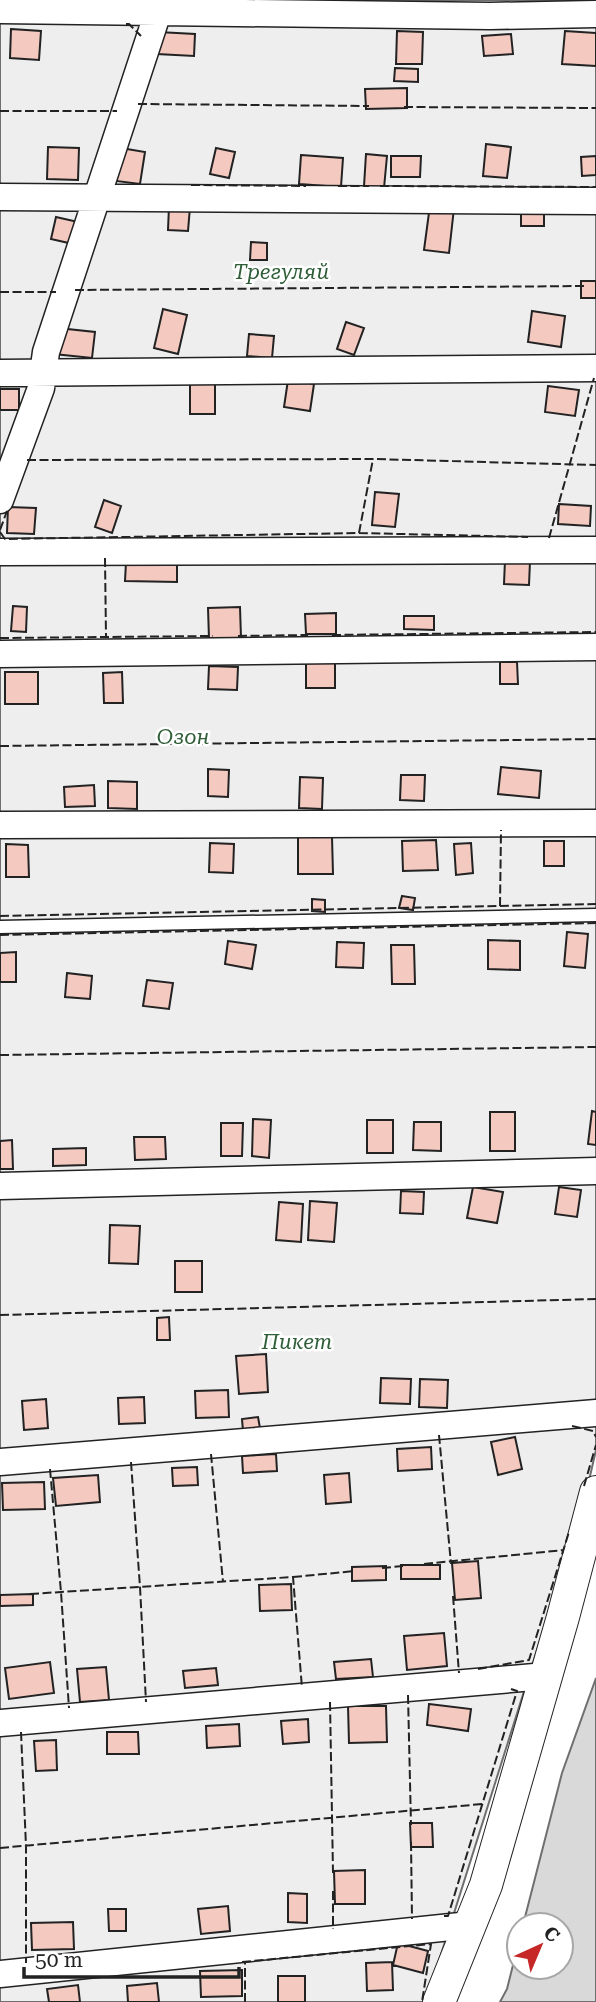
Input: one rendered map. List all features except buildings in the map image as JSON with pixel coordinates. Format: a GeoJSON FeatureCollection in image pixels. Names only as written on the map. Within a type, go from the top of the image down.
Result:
{"type":"FeatureCollection","features":[{"type":"Feature","properties":{"kind":"street"},"geometry":{"type":"LineString","coordinates":[[0,10],[161,6],[490,16],[596,14]]}},
{"type":"Feature","properties":{"kind":"street"},"geometry":{"type":"LineString","coordinates":[[0,500],[41,388],[46,352],[161,6]]}},
{"type":"Feature","properties":{"kind":"street"},"geometry":{"type":"LineString","coordinates":[[0,197],[596,201]]}},
{"type":"Feature","properties":{"kind":"street"},"geometry":{"type":"LineString","coordinates":[[0,373],[596,368]]}},
{"type":"Feature","properties":{"kind":"street"},"geometry":{"type":"LineString","coordinates":[[0,552],[596,550]]}},
{"type":"Feature","properties":{"kind":"street"},"geometry":{"type":"LineString","coordinates":[[0,654],[596,647]]}},
{"type":"Feature","properties":{"kind":"street"},"geometry":{"type":"LineString","coordinates":[[0,825],[596,823]]}},
{"type":"Feature","properties":{"kind":"street"},"geometry":{"type":"LineString","coordinates":[[0,1186],[596,1171]]}},
{"type":"Feature","properties":{"kind":"street"},"geometry":{"type":"LineString","coordinates":[[0,1462],[596,1413]]}},
{"type":"Feature","properties":{"kind":"street"},"geometry":{"type":"LineString","coordinates":[[439,2002],[486,1885],[596,1492]]}},
{"type":"Feature","properties":{"kind":"street"},"geometry":{"type":"LineString","coordinates":[[0,1723],[546,1676]]}},
{"type":"Feature","properties":{"kind":"street"},"geometry":{"type":"LineString","coordinates":[[0,1974],[470,1925]]}},
{"type":"Feature","properties":{"kind":"lane"},"geometry":{"type":"LineString","coordinates":[[0,927],[596,915]]}},
{"type":"Feature","properties":{"kind":"green space","name":"Трегуляй"},"geometry":{"type":"Polygon","coordinates":[[[0,0],[596,0],[596,542],[0,546],[0,0]]]}},
{"type":"Feature","properties":{"kind":"green space","name":"Озон"},"geometry":{"type":"Polygon","coordinates":[[[596,553],[596,911],[0,923],[0,555],[596,553]]]}},
{"type":"Feature","properties":{"kind":"green space","name":"Пикет"},"geometry":{"type":"Polygon","coordinates":[[[596,921],[596,1450],[585,1498],[426,2002],[0,2002],[0,933],[596,921]]]}},
{"type":"Feature","properties":{"kind":"shaded area"},"geometry":{"type":"Polygon","coordinates":[[[596,1678],[596,2002],[500,2002],[509,1981],[575,1981],[575,1911],[527,1911],[562,1773],[596,1678]]]}},
{"type":"Feature","properties":{"kind":"fence"},"geometry":{"type":"LineString","coordinates":[[126,24],[141,36]]}},
{"type":"Feature","properties":{"kind":"fence"},"geometry":{"type":"LineString","coordinates":[[138,104],[369,106]]}},
{"type":"Feature","properties":{"kind":"fence"},"geometry":{"type":"LineString","coordinates":[[404,107],[596,108]]}},
{"type":"Feature","properties":{"kind":"fence"},"geometry":{"type":"LineString","coordinates":[[0,111],[117,111]]}},
{"type":"Feature","properties":{"kind":"fence"},"geometry":{"type":"LineString","coordinates":[[191,185],[306,186]]}},
{"type":"Feature","properties":{"kind":"fence"},"geometry":{"type":"LineString","coordinates":[[338,186],[369,186]]}},
{"type":"Feature","properties":{"kind":"fence"},"geometry":{"type":"LineString","coordinates":[[380,186],[596,187]]}},
{"type":"Feature","properties":{"kind":"fence"},"geometry":{"type":"LineString","coordinates":[[75,290],[586,286]]}},
{"type":"Feature","properties":{"kind":"fence"},"geometry":{"type":"LineString","coordinates":[[0,292],[56,292]]}},
{"type":"Feature","properties":{"kind":"fence"},"geometry":{"type":"LineString","coordinates":[[549,538],[594,378]]}},
{"type":"Feature","properties":{"kind":"fence"},"geometry":{"type":"LineString","coordinates":[[27,460],[373,459],[596,465]]}},
{"type":"Feature","properties":{"kind":"fence"},"geometry":{"type":"LineString","coordinates":[[359,533],[373,459]]}},
{"type":"Feature","properties":{"kind":"fence"},"geometry":{"type":"LineString","coordinates":[[0,530],[7,511]]}},
{"type":"Feature","properties":{"kind":"fence"},"geometry":{"type":"LineString","coordinates":[[0,532],[5,539],[359,533],[528,537]]}},
{"type":"Feature","properties":{"kind":"fence"},"geometry":{"type":"LineString","coordinates":[[105,558],[106,637]]}},
{"type":"Feature","properties":{"kind":"fence"},"geometry":{"type":"LineString","coordinates":[[332,635],[596,632]]}},
{"type":"Feature","properties":{"kind":"fence"},"geometry":{"type":"LineString","coordinates":[[238,636],[308,635]]}},
{"type":"Feature","properties":{"kind":"fence"},"geometry":{"type":"LineString","coordinates":[[0,638],[213,636]]}},
{"type":"Feature","properties":{"kind":"fence"},"geometry":{"type":"LineString","coordinates":[[0,746],[596,739]]}},
{"type":"Feature","properties":{"kind":"fence"},"geometry":{"type":"LineString","coordinates":[[500,906],[501,830]]}},
{"type":"Feature","properties":{"kind":"fence"},"geometry":{"type":"LineString","coordinates":[[0,916],[596,904]]}},
{"type":"Feature","properties":{"kind":"fence"},"geometry":{"type":"LineString","coordinates":[[0,935],[596,923]]}},
{"type":"Feature","properties":{"kind":"fence"},"geometry":{"type":"LineString","coordinates":[[0,1055],[596,1047]]}},
{"type":"Feature","properties":{"kind":"fence"},"geometry":{"type":"LineString","coordinates":[[0,1315],[596,1299]]}},
{"type":"Feature","properties":{"kind":"fence"},"geometry":{"type":"LineString","coordinates":[[572,1426],[593,1431],[596,1437]]}},
{"type":"Feature","properties":{"kind":"fence"},"geometry":{"type":"LineString","coordinates":[[439,1435],[451,1564]]}},
{"type":"Feature","properties":{"kind":"fence"},"geometry":{"type":"LineString","coordinates":[[584,1486],[596,1445]]}},
{"type":"Feature","properties":{"kind":"fence"},"geometry":{"type":"LineString","coordinates":[[211,1454],[223,1582]]}},
{"type":"Feature","properties":{"kind":"fence"},"geometry":{"type":"LineString","coordinates":[[131,1462],[146,1702]]}},
{"type":"Feature","properties":{"kind":"fence"},"geometry":{"type":"LineString","coordinates":[[50,1469],[69,1708]]}},
{"type":"Feature","properties":{"kind":"fence"},"geometry":{"type":"LineString","coordinates":[[478,1669],[529,1660],[569,1532]]}},
{"type":"Feature","properties":{"kind":"fence"},"geometry":{"type":"LineString","coordinates":[[424,1564],[564,1550]]}},
{"type":"Feature","properties":{"kind":"fence"},"geometry":{"type":"LineString","coordinates":[[382,1568],[403,1566]]}},
{"type":"Feature","properties":{"kind":"fence"},"geometry":{"type":"LineString","coordinates":[[293,1577],[355,1571]]}},
{"type":"Feature","properties":{"kind":"fence"},"geometry":{"type":"LineString","coordinates":[[30,1594],[293,1577],[302,1688]]}},
{"type":"Feature","properties":{"kind":"fence"},"geometry":{"type":"LineString","coordinates":[[453,1596],[459,1673]]}},
{"type":"Feature","properties":{"kind":"fence"},"geometry":{"type":"LineString","coordinates":[[444,1916],[448,1916],[517,1691],[511,1689]]}},
{"type":"Feature","properties":{"kind":"fence"},"geometry":{"type":"LineString","coordinates":[[408,1695],[411,1825]]}},
{"type":"Feature","properties":{"kind":"fence"},"geometry":{"type":"LineString","coordinates":[[330,1702],[333,1873]]}},
{"type":"Feature","properties":{"kind":"fence"},"geometry":{"type":"LineString","coordinates":[[21,1732],[26,1846],[26,1963]]}},
{"type":"Feature","properties":{"kind":"fence"},"geometry":{"type":"LineString","coordinates":[[0,1848],[482,1804]]}},
{"type":"Feature","properties":{"kind":"fence"},"geometry":{"type":"LineString","coordinates":[[411,1842],[412,1919]]}},
{"type":"Feature","properties":{"kind":"fence"},"geometry":{"type":"LineString","coordinates":[[333,1891],[333,1929]]}},
{"type":"Feature","properties":{"kind":"fence"},"geometry":{"type":"LineString","coordinates":[[242,1962],[431,1944],[422,2002]]}},
{"type":"Feature","properties":{"kind":"fence"},"geometry":{"type":"LineString","coordinates":[[245,1961],[245,2002]]}}]}
